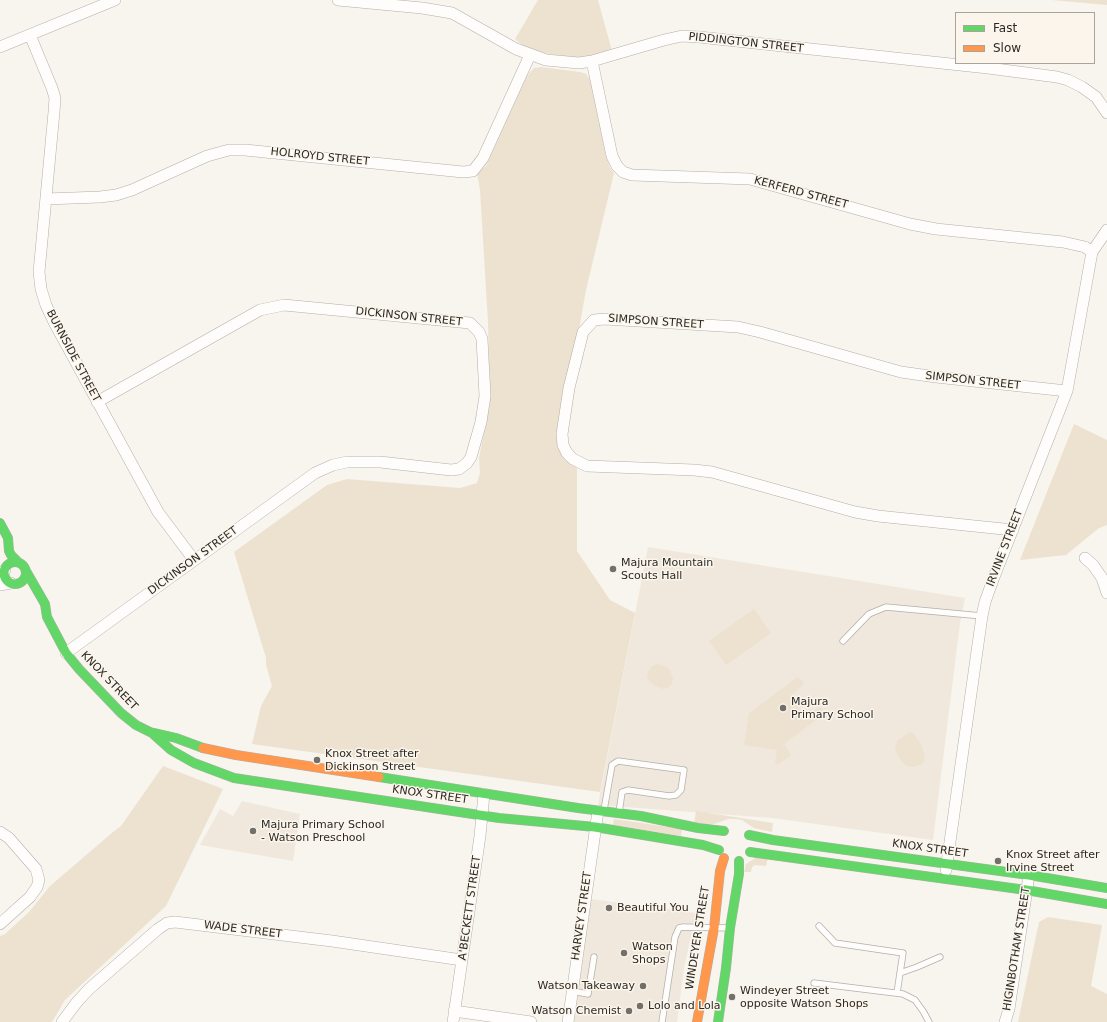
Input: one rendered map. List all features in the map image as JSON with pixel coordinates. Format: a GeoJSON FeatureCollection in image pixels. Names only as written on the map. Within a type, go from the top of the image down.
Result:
{"type":"FeatureCollection","features":[{"type":"Feature","properties":{"kind":"street"},"geometry":{"type":"LineString","coordinates":[[0,47],[115,0]]}},
{"type":"Feature","properties":{"kind":"street","name":"PIDDINGTON STREET"},"geometry":{"type":"LineString","coordinates":[[338,0],[422,8],[452,13],[516,49],[546,60],[571,64],[592,61],[682,36],[699,37],[988,68],[1057,77],[1082,88],[1096,98],[1107,113]]}},
{"type":"Feature","properties":{"kind":"street","name":"BURNSIDE STREET"},"geometry":{"type":"LineString","coordinates":[[30,35],[55,98],[39,272],[41,289],[46,305],[54,322],[158,512],[194,560]]}},
{"type":"Feature","properties":{"kind":"street","name":"HOLROYD STREET"},"geometry":{"type":"LineString","coordinates":[[46,199],[116,195],[132,190],[207,156],[229,150],[245,150],[463,172],[474,171],[483,158],[530,55]]}},
{"type":"Feature","properties":{"kind":"street","name":"KERFERD STREET"},"geometry":{"type":"LineString","coordinates":[[592,61],[612,156],[617,166],[623,172],[632,175],[750,179],[910,224],[936,229],[1063,242],[1085,247],[1092,252]]}},
{"type":"Feature","properties":{"kind":"street","name":"IRVINE STREET"},"geometry":{"type":"LineString","coordinates":[[945,879],[982,616],[989,590],[1067,391],[1092,252],[1107,230]]}},
{"type":"Feature","properties":{"kind":"street","name":"DICKINSON STREET"},"geometry":{"type":"LineString","coordinates":[[66,653],[315,473],[333,464],[347,462],[380,462],[451,470],[459,469],[467,464],[471,457],[481,422],[485,396],[482,339],[479,332],[470,323],[284,305],[260,310],[97,402]]}},
{"type":"Feature","properties":{"kind":"street","name":"SIMPSON STREET"},"geometry":{"type":"LineString","coordinates":[[1013,530],[878,516],[855,512],[712,472],[587,466],[573,459],[567,453],[563,445],[562,434],[569,388],[583,332],[594,320],[605,319],[738,327],[901,372],[1067,391]]}},
{"type":"Feature","properties":{"kind":"street"},"geometry":{"type":"LineString","coordinates":[[0,523],[8,538],[9,551],[11,555],[23,565],[26,571],[23,580],[18,583],[8,584]]}},
{"type":"Feature","properties":{"kind":"street"},"geometry":{"type":"LineString","coordinates":[[0,546],[3,571],[8,584],[25,591]]}},
{"type":"Feature","properties":{"kind":"street"},"geometry":{"type":"LineString","coordinates":[[1085,558],[1093,565],[1102,578],[1107,593]]}},
{"type":"Feature","properties":{"kind":"street"},"geometry":{"type":"LineString","coordinates":[[3,571],[11,563],[19,562]]}},
{"type":"Feature","properties":{"kind":"street","name":"KNOX STREET"},"geometry":{"type":"LineString","coordinates":[[26,571],[45,604],[46,617]]}},
{"type":"Feature","properties":{"kind":"street","name":"KNOX STREET"},"geometry":{"type":"LineString","coordinates":[[36,608],[46,617],[66,653],[79,669],[121,713],[136,725],[150,732],[176,738],[204,748],[236,755],[484,794],[641,816],[698,828],[728,829],[718,840]]}},
{"type":"Feature","properties":{"kind":"street","name":"KNOX STREET"},"geometry":{"type":"LineString","coordinates":[[150,732],[171,750],[194,763],[234,778],[482,814],[499,818],[595,827],[703,845],[731,861],[739,861]]}},
{"type":"Feature","properties":{"kind":"street","name":"A'BECKETT STREET"},"geometry":{"type":"LineString","coordinates":[[453,1017],[484,794]]}},
{"type":"Feature","properties":{"kind":"street","name":"HARVEY STREET"},"geometry":{"type":"LineString","coordinates":[[568,1022],[595,827],[601,811]]}},
{"type":"Feature","properties":{"kind":"street"},"geometry":{"type":"LineString","coordinates":[[0,832],[9,838],[36,869],[39,880],[37,887],[30,897],[0,924]]}},
{"type":"Feature","properties":{"kind":"street","name":"KNOX STREET"},"geometry":{"type":"LineString","coordinates":[[750,852],[752,842],[746,832],[773,840],[1029,875],[1107,888]]}},
{"type":"Feature","properties":{"kind":"street","name":"WINDEYER STREET"},"geometry":{"type":"LineString","coordinates":[[697,1022],[714,928],[721,854],[718,840]]}},
{"type":"Feature","properties":{"kind":"street"},"geometry":{"type":"LineString","coordinates":[[718,1022],[730,928],[739,874],[739,861],[746,858],[750,852],[1026,890],[1107,904]]}},
{"type":"Feature","properties":{"kind":"street","name":"HIGINBOTHAM STREET"},"geometry":{"type":"LineString","coordinates":[[1005,1022],[1009,1009],[1029,875]]}},
{"type":"Feature","properties":{"kind":"street","name":"WADE STREET"},"geometry":{"type":"LineString","coordinates":[[62,1022],[89,989],[158,929],[167,923],[175,922],[462,960]]}},
{"type":"Feature","properties":{"kind":"street"},"geometry":{"type":"LineString","coordinates":[[453,1017],[531,1022]]}},
{"type":"Feature","properties":{"kind":"lane"},"geometry":{"type":"LineString","coordinates":[[843,642],[869,614],[886,607],[982,616]]}},
{"type":"Feature","properties":{"kind":"lane"},"geometry":{"type":"LineString","coordinates":[[601,811],[612,765],[618,761],[684,770],[681,790],[676,795],[669,796],[628,790],[622,792],[618,813]]}},
{"type":"Feature","properties":{"kind":"lane"},"geometry":{"type":"LineString","coordinates":[[819,926],[835,943],[903,953],[897,994]]}},
{"type":"Feature","properties":{"kind":"lane"},"geometry":{"type":"LineString","coordinates":[[662,1022],[675,937],[679,928],[730,928]]}},
{"type":"Feature","properties":{"kind":"lane"},"geometry":{"type":"LineString","coordinates":[[572,991],[588,994],[594,957]]}},
{"type":"Feature","properties":{"kind":"lane"},"geometry":{"type":"LineString","coordinates":[[900,973],[940,957]]}},
{"type":"Feature","properties":{"kind":"lane"},"geometry":{"type":"LineString","coordinates":[[814,983],[903,994],[915,1000],[929,1022]]}},
{"type":"Feature","properties":{"kind":"shaded area"},"geometry":{"type":"Polygon","coordinates":[[[538,0],[598,0],[612,51],[579,59],[528,50],[515,39],[538,0]]]}},
{"type":"Feature","properties":{"kind":"shaded area"},"geometry":{"type":"Polygon","coordinates":[[[1052,0],[1107,0],[1107,5],[1052,0]]]}},
{"type":"Feature","properties":{"kind":"shaded area"},"geometry":{"type":"Polygon","coordinates":[[[541,67],[580,72],[586,74],[591,81],[606,157],[610,168],[614,173],[586,290],[558,448],[565,460],[577,468],[577,551],[610,600],[635,613],[600,792],[252,744],[261,706],[272,686],[266,665],[266,658],[234,552],[327,485],[347,479],[460,488],[477,483],[480,473],[479,458],[490,403],[488,322],[480,190],[477,173],[486,166],[527,76],[534,68],[541,67]]]}},
{"type":"Feature","properties":{"kind":"shaded area"},"geometry":{"type":"Polygon","coordinates":[[[1074,424],[1107,440],[1107,525],[1099,528],[1066,555],[1020,560],[1074,424]]]}},
{"type":"Feature","properties":{"kind":"shaded area","name":"Majura Primary School"},"geometry":{"type":"Polygon","coordinates":[[[648,547],[965,598],[960,623],[933,840],[772,818],[598,805],[648,547]]]}},
{"type":"Feature","properties":{"kind":"shaded area"},"geometry":{"type":"Polygon","coordinates":[[[754,609],[771,633],[726,665],[709,641],[754,609]]]}},
{"type":"Feature","properties":{"kind":"shaded area"},"geometry":{"type":"Polygon","coordinates":[[[658,664],[667,667],[670,670],[673,679],[672,684],[668,688],[663,689],[656,686],[650,682],[647,677],[652,666],[658,664]]]}},
{"type":"Feature","properties":{"kind":"shaded area"},"geometry":{"type":"Polygon","coordinates":[[[798,677],[804,684],[790,696],[805,717],[820,706],[825,713],[784,744],[791,755],[779,764],[775,763],[777,750],[744,745],[749,713],[798,677]]]}},
{"type":"Feature","properties":{"kind":"shaded area"},"geometry":{"type":"Polygon","coordinates":[[[910,732],[913,733],[920,743],[925,756],[924,762],[913,767],[906,766],[899,758],[895,749],[897,741],[910,732]]]}},
{"type":"Feature","properties":{"kind":"shaded area"},"geometry":{"type":"Polygon","coordinates":[[[163,766],[223,789],[166,906],[65,1000],[52,1022],[0,1022],[0,936],[5,934],[29,912],[50,886],[121,826],[163,766]]]}},
{"type":"Feature","properties":{"kind":"shaded area","name":"Majura Primary School - Watson Preschool"},"geometry":{"type":"Polygon","coordinates":[[[242,801],[300,814],[293,861],[200,845],[220,809],[233,816],[242,801]]]}},
{"type":"Feature","properties":{"kind":"shaded area"},"geometry":{"type":"Polygon","coordinates":[[[696,811],[773,823],[772,832],[754,828],[742,820],[734,819],[728,819],[714,824],[694,824],[696,811]]]}},
{"type":"Feature","properties":{"kind":"shaded area"},"geometry":{"type":"Polygon","coordinates":[[[614,819],[682,829],[681,836],[613,825],[614,819]]]}},
{"type":"Feature","properties":{"kind":"shaded area"},"geometry":{"type":"Polygon","coordinates":[[[757,857],[768,857],[766,866],[755,865],[752,867],[751,872],[744,872],[746,864],[757,857]]]}},
{"type":"Feature","properties":{"kind":"shaded area","name":"Watson Shops"},"geometry":{"type":"Polygon","coordinates":[[[591,899],[696,913],[684,968],[677,1022],[571,1022],[591,899]]]}},
{"type":"Feature","properties":{"kind":"shaded area"},"geometry":{"type":"Polygon","coordinates":[[[1048,917],[1102,925],[1091,986],[1107,994],[1107,1022],[1018,1022],[1039,922],[1048,917]]]}},
{"type":"Feature","properties":{"kind":"traffic: fast"},"geometry":{"type":"LineString","coordinates":[[0,523],[8,538],[9,551],[19,563]]}},
{"type":"Feature","properties":{"kind":"traffic: fast"},"geometry":{"type":"LineString","coordinates":[[15,562],[23,565],[26,573],[23,581],[15,584],[7,581],[4,573],[7,565],[15,562]]}},
{"type":"Feature","properties":{"kind":"traffic: fast"},"geometry":{"type":"LineString","coordinates":[[26,571],[45,604],[47,617],[66,653],[79,669],[121,713],[136,725],[150,732],[176,738],[203,748]]}},
{"type":"Feature","properties":{"kind":"traffic: fast"},"geometry":{"type":"LineString","coordinates":[[152,733],[171,750],[194,763],[234,778],[499,818],[595,827],[703,845],[719,850]]}},
{"type":"Feature","properties":{"kind":"traffic: fast"},"geometry":{"type":"LineString","coordinates":[[379,777],[578,808],[641,816],[698,828],[724,831]]}},
{"type":"Feature","properties":{"kind":"traffic: fast"},"geometry":{"type":"LineString","coordinates":[[749,835],[773,840],[1029,875],[1107,888]]}},
{"type":"Feature","properties":{"kind":"traffic: fast"},"geometry":{"type":"LineString","coordinates":[[750,852],[1026,890],[1107,904]]}},
{"type":"Feature","properties":{"kind":"traffic: fast"},"geometry":{"type":"LineString","coordinates":[[718,1022],[730,928],[739,874],[739,861]]}},
{"type":"Feature","properties":{"kind":"traffic: slow"},"geometry":{"type":"LineString","coordinates":[[203,748],[236,755],[379,777]]}},
{"type":"Feature","properties":{"kind":"traffic: slow"},"geometry":{"type":"LineString","coordinates":[[697,1022],[714,928],[720,871],[724,858]]}},
{"type":"Feature","properties":{"kind":"place","name":"Majura Mountain Scouts Hall"},"geometry":{"type":"Point","coordinates":[613,569]}},
{"type":"Feature","properties":{"kind":"place","name":"Majura Primary School"},"geometry":{"type":"Point","coordinates":[783,708]}},
{"type":"Feature","properties":{"kind":"place","name":"Knox Street after Dickinson Street"},"geometry":{"type":"Point","coordinates":[317,760]}},
{"type":"Feature","properties":{"kind":"place","name":"Majura Primary School - Watson Preschool"},"geometry":{"type":"Point","coordinates":[253,831]}},
{"type":"Feature","properties":{"kind":"place","name":"Knox Street after Irvine Street"},"geometry":{"type":"Point","coordinates":[998,861]}},
{"type":"Feature","properties":{"kind":"place","name":"Beautiful You"},"geometry":{"type":"Point","coordinates":[609,908]}},
{"type":"Feature","properties":{"kind":"place","name":"Watson Shops"},"geometry":{"type":"Point","coordinates":[624,953]}},
{"type":"Feature","properties":{"kind":"place","name":"Watson Takeaway"},"geometry":{"type":"Point","coordinates":[643,986]}},
{"type":"Feature","properties":{"kind":"place","name":"Windeyer Street opposite Watson Shops"},"geometry":{"type":"Point","coordinates":[732,997]}},
{"type":"Feature","properties":{"kind":"place","name":"Lolo and Lola"},"geometry":{"type":"Point","coordinates":[640,1006]}},
{"type":"Feature","properties":{"kind":"place","name":"Watson Chemist"},"geometry":{"type":"Point","coordinates":[629,1011]}}]}
